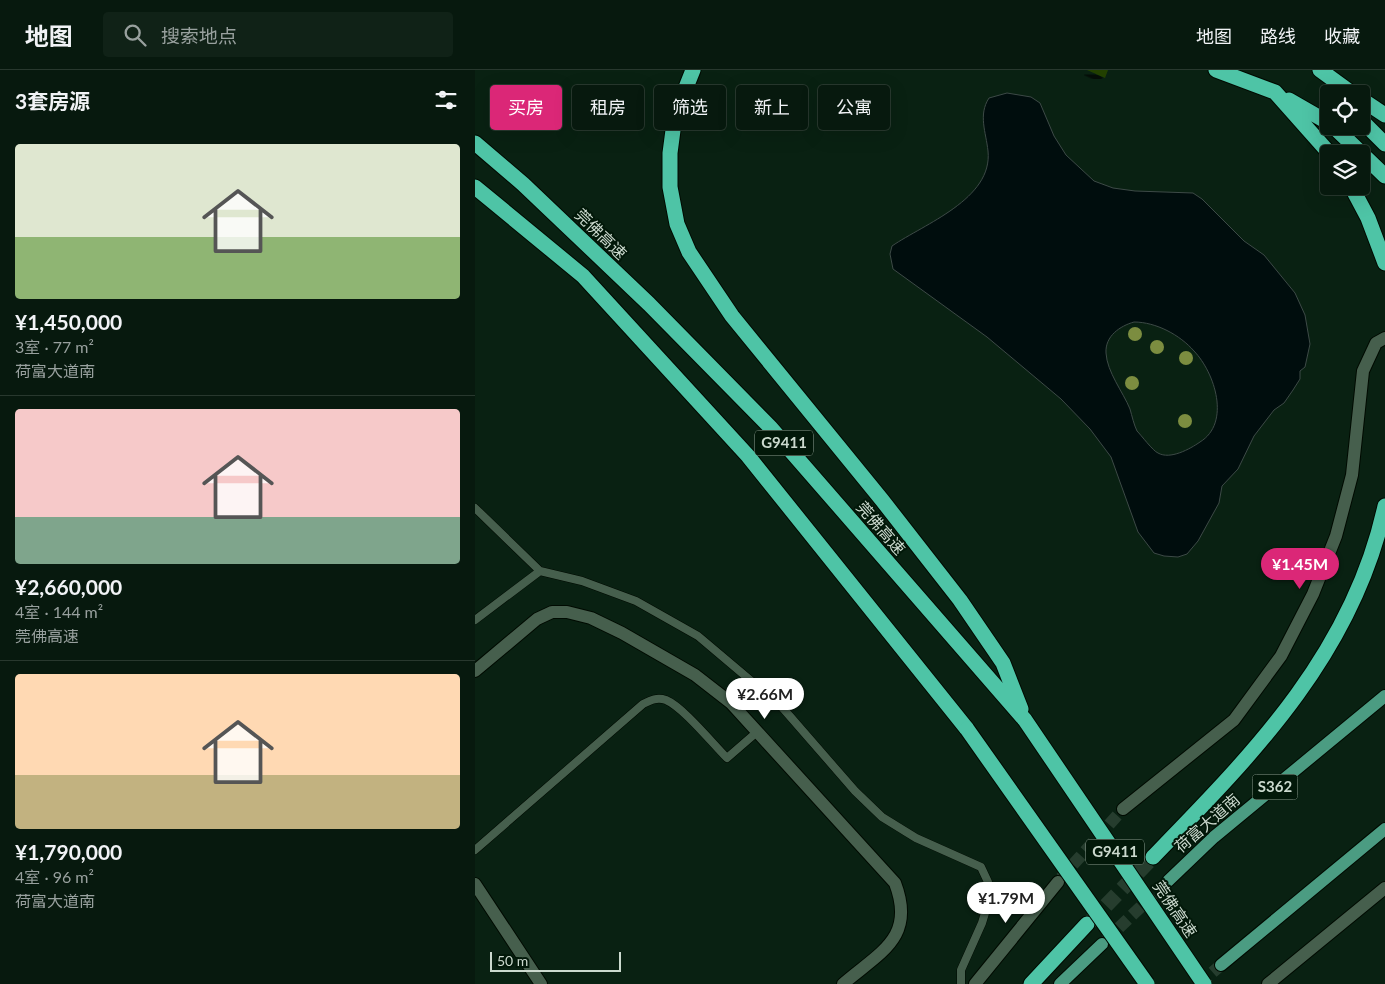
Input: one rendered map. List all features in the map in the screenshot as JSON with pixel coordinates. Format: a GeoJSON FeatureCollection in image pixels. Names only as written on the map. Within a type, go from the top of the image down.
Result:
{"type":"FeatureCollection","features":[{"type":"Feature","properties":{"kind":"highway"},"geometry":{"type":"LineString","coordinates":[[693,70],[675,115],[670,153],[670,187],[677,224],[689,252],[732,316],[882,500],[960,600],[1003,663],[1025,720]]}},
{"type":"Feature","properties":{"kind":"highway"},"geometry":{"type":"LineString","coordinates":[[1216,70],[1275,92],[1320,118]]}},
{"type":"Feature","properties":{"kind":"highway"},"geometry":{"type":"LineString","coordinates":[[1311,70],[1326,85]]}},
{"type":"Feature","properties":{"kind":"highway"},"geometry":{"type":"LineString","coordinates":[[1320,70],[1341,85]]}},
{"type":"Feature","properties":{"kind":"highway"},"geometry":{"type":"LineString","coordinates":[[1275,92],[1322,145]]}},
{"type":"Feature","properties":{"kind":"highway"},"geometry":{"type":"LineString","coordinates":[[1370,105],[1385,115]]}},
{"type":"Feature","properties":{"kind":"highway"},"geometry":{"type":"LineString","coordinates":[[1370,129],[1383,142]]}},
{"type":"Feature","properties":{"kind":"highway"},"geometry":{"type":"LineString","coordinates":[[1342,135],[1385,176]]}},
{"type":"Feature","properties":{"kind":"highway","name":"莞佛高速"},"geometry":{"type":"LineString","coordinates":[[475,144],[523,184],[649,304],[770,427],[1025,720],[1204,984]]}},
{"type":"Feature","properties":{"kind":"highway","name":"G9411"},"geometry":{"type":"LineString","coordinates":[[477,188],[583,276],[748,456],[967,729],[1147,984]]}},
{"type":"Feature","properties":{"kind":"highway"},"geometry":{"type":"LineString","coordinates":[[1356,195],[1368,218],[1385,263]]}},
{"type":"Feature","properties":{"kind":"highway"},"geometry":{"type":"LineString","coordinates":[[1153,857],[1220,788],[1300,693],[1337,634],[1362,578],[1385,506]]}},
{"type":"Feature","properties":{"kind":"highway"},"geometry":{"type":"LineString","coordinates":[[1031,984],[1087,924]]}},
{"type":"Feature","properties":{"kind":"main road","name":"荷富大道南"},"geometry":{"type":"LineString","coordinates":[[1168,881],[1214,837],[1385,696]]}},
{"type":"Feature","properties":{"kind":"main road"},"geometry":{"type":"LineString","coordinates":[[1221,965],[1385,829]]}},
{"type":"Feature","properties":{"kind":"main road"},"geometry":{"type":"LineString","coordinates":[[1060,984],[1102,944]]}},
{"type":"Feature","properties":{"kind":"street"},"geometry":{"type":"LineString","coordinates":[[1123,809],[1234,720],[1281,656],[1313,594],[1336,536],[1352,475],[1363,371],[1376,343],[1385,338]]}},
{"type":"Feature","properties":{"kind":"street"},"geometry":{"type":"LineString","coordinates":[[475,671],[537,619],[552,612],[567,612],[591,618],[622,633],[695,675],[731,703],[895,883],[901,896],[903,912],[900,928],[893,940],[843,984]]}},
{"type":"Feature","properties":{"kind":"street"},"geometry":{"type":"LineString","coordinates":[[975,984],[1058,882]]}},
{"type":"Feature","properties":{"kind":"street"},"geometry":{"type":"LineString","coordinates":[[475,884],[541,984]]}},
{"type":"Feature","properties":{"kind":"street"},"geometry":{"type":"LineString","coordinates":[[1268,984],[1385,888]]}},
{"type":"Feature","properties":{"kind":"lane"},"geometry":{"type":"LineString","coordinates":[[475,508],[540,571],[582,581],[635,601],[698,636],[781,706],[855,791],[882,817],[916,838],[981,867],[988,882],[988,903],[982,923],[961,970],[961,984]]}},
{"type":"Feature","properties":{"kind":"lane"},"geometry":{"type":"LineString","coordinates":[[475,620],[540,571]]}},
{"type":"Feature","properties":{"kind":"lane"},"geometry":{"type":"LineString","coordinates":[[475,850],[643,704],[655,698],[666,700],[676,708],[727,758],[757,732]]}},
{"type":"Feature","properties":{"kind":"shaded area"},"geometry":{"type":"Polygon","coordinates":[[[1007,93],[1031,97],[1040,103],[1054,136],[1066,155],[1094,181],[1113,188],[1135,191],[1193,193],[1202,199],[1244,241],[1264,255],[1295,293],[1305,315],[1310,344],[1305,367],[1300,371],[1300,379],[1284,403],[1274,410],[1254,436],[1238,469],[1222,486],[1219,503],[1198,541],[1187,554],[1178,557],[1154,553],[1138,532],[1111,457],[1090,429],[1061,399],[987,337],[893,269],[890,254],[892,246],[954,208],[980,183],[987,168],[988,151],[983,117],[989,98],[1007,93]],[[1134,322],[1129,324],[1119,329],[1111,337],[1106,347],[1109,367],[1130,409],[1137,431],[1156,452],[1163,455],[1180,453],[1191,448],[1210,434],[1215,423],[1217,411],[1213,384],[1202,360],[1188,345],[1167,330],[1134,322]]]}},
{"type":"Feature","properties":{"kind":"building"},"geometry":{"type":"Polygon","coordinates":[[[1087,70],[1108,70],[1105,78],[1087,70]]]}},
{"type":"Feature","properties":{"kind":"tunnel"},"geometry":{"type":"LineString","coordinates":[[1061,878],[1123,809]]}},
{"type":"Feature","properties":{"kind":"tunnel"},"geometry":{"type":"LineString","coordinates":[[1090,922],[1153,857]]}},
{"type":"Feature","properties":{"kind":"tunnel"},"geometry":{"type":"LineString","coordinates":[[1106,940],[1168,881]]}},
{"type":"Feature","properties":{"kind":"tunnel"},"geometry":{"type":"LineString","coordinates":[[1199,984],[1221,965]]}}]}
